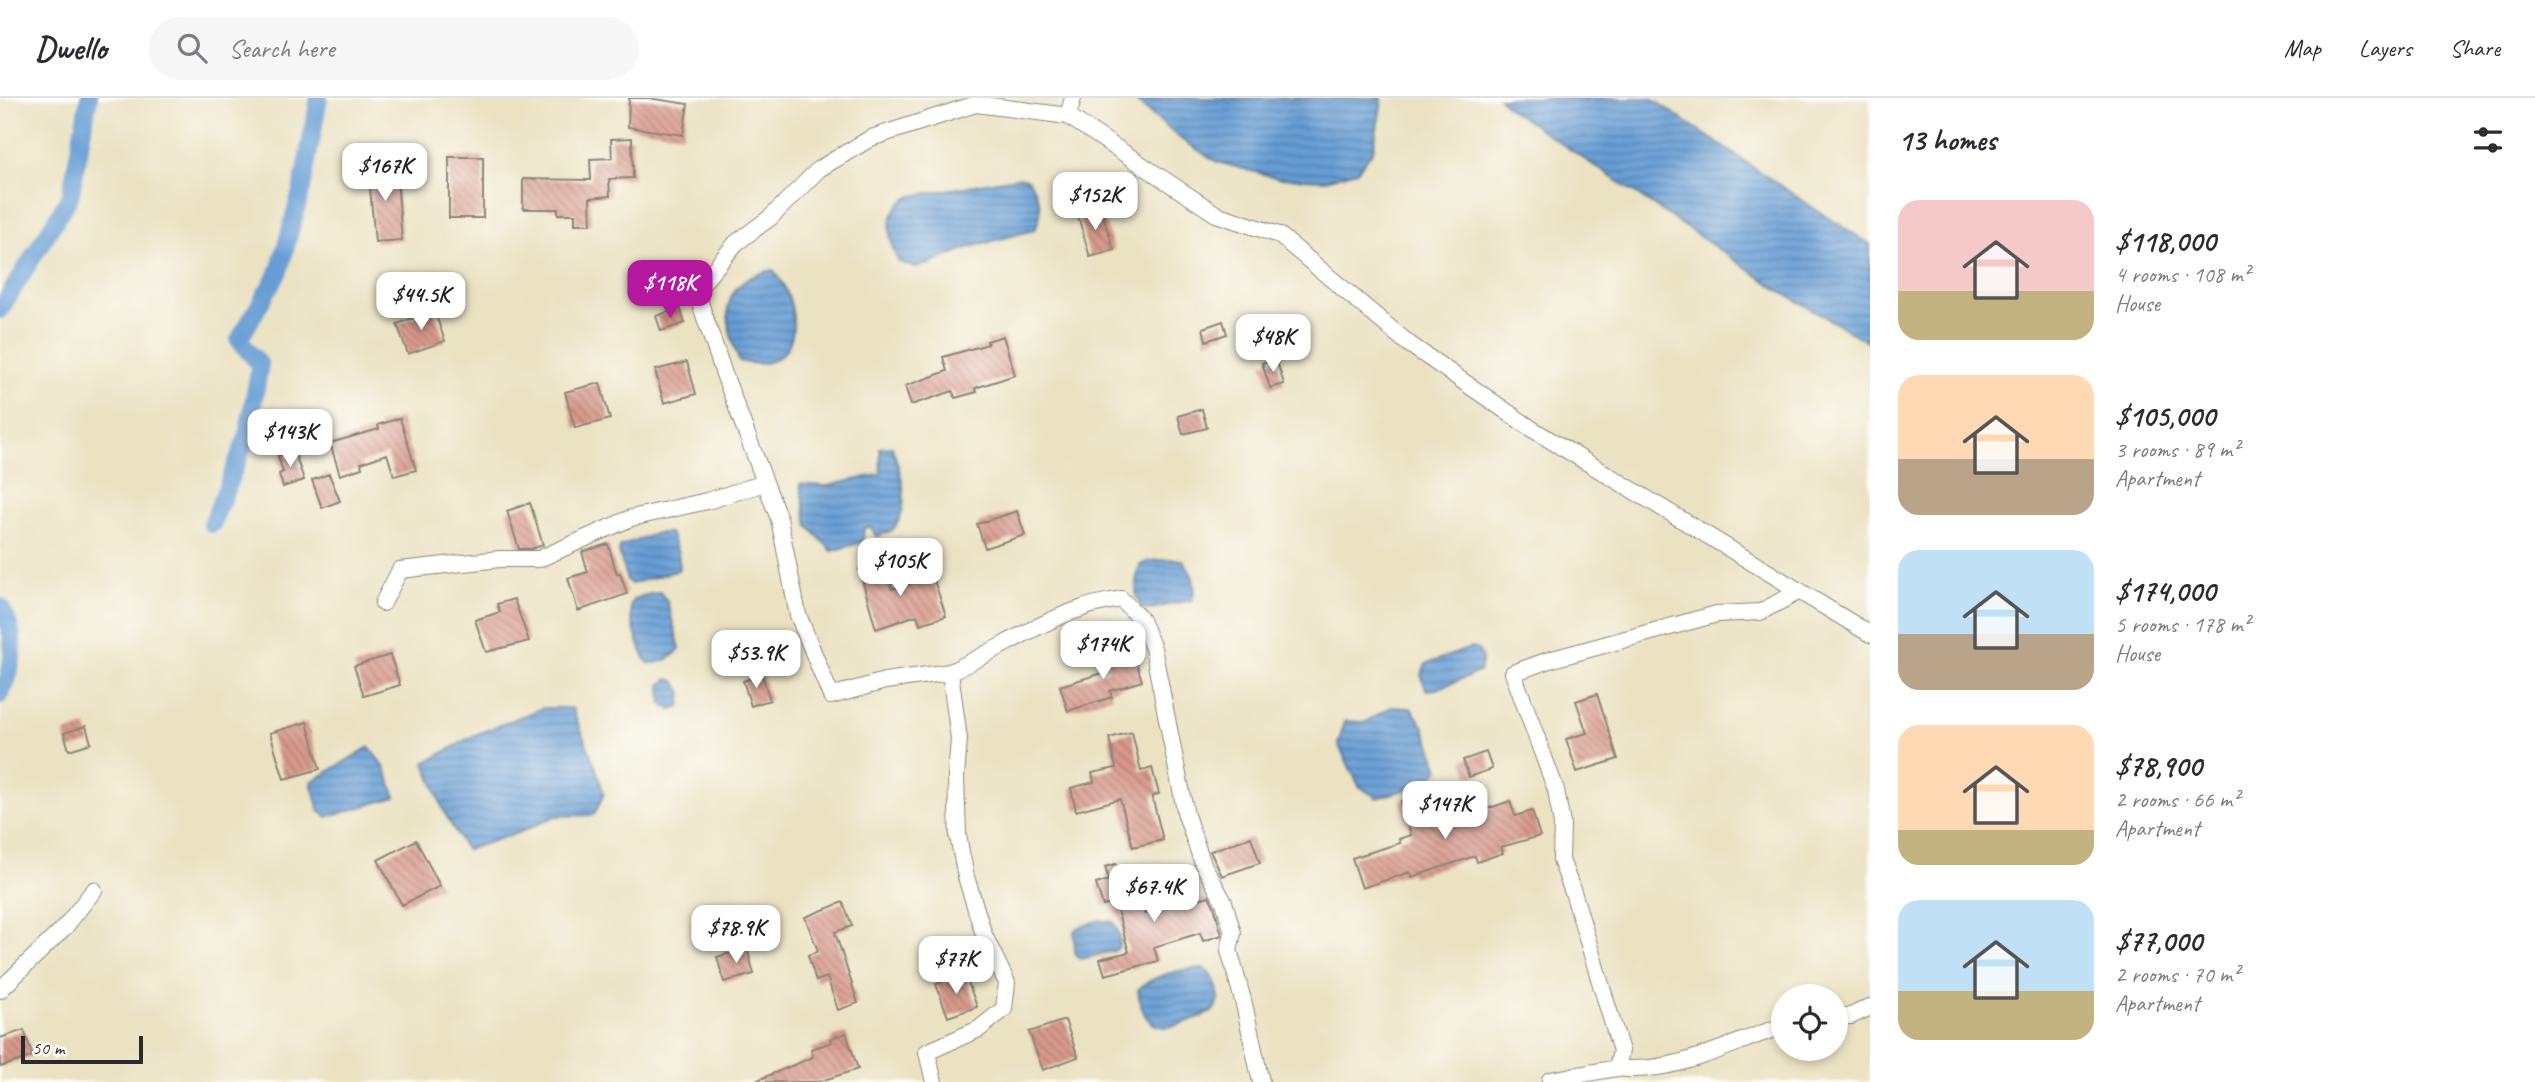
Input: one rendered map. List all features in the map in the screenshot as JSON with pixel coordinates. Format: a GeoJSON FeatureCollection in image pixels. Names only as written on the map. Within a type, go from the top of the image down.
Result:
{"type":"FeatureCollection","features":[{"type":"Feature","properties":{"kind":"street"},"geometry":{"type":"LineString","coordinates":[[1068,116],[1073,98]]}},
{"type":"Feature","properties":{"kind":"street"},"geometry":{"type":"LineString","coordinates":[[1261,1082],[1229,950],[1233,933],[1224,902],[1203,864],[1186,815],[1153,648],[1140,618],[1121,599],[1085,607],[1040,626],[950,672],[885,681],[831,696],[798,615],[779,519],[696,291],[736,243],[771,216],[819,169],[871,138],[976,104],[1068,116],[1216,214],[1279,235],[1409,344],[1532,429],[1870,634]]}},
{"type":"Feature","properties":{"kind":"street"},"geometry":{"type":"LineString","coordinates":[[383,603],[400,570],[500,559],[539,559],[631,518],[707,501],[765,483]]}},
{"type":"Feature","properties":{"kind":"street"},"geometry":{"type":"LineString","coordinates":[[1617,1068],[1621,1051],[1561,860],[1562,824],[1556,790],[1513,673],[1549,660],[1717,614],[1760,612],[1800,590]]}},
{"type":"Feature","properties":{"kind":"street"},"geometry":{"type":"LineString","coordinates":[[934,1082],[928,1052],[979,1029],[1004,1009],[1007,983],[984,935],[966,877],[958,836],[956,778],[959,739],[950,672]]}},
{"type":"Feature","properties":{"kind":"street"},"geometry":{"type":"LineString","coordinates":[[0,990],[65,927],[94,890]]}},
{"type":"Feature","properties":{"kind":"street"},"geometry":{"type":"LineString","coordinates":[[1848,1016],[1870,1007]]}},
{"type":"Feature","properties":{"kind":"street"},"geometry":{"type":"LineString","coordinates":[[1550,1082],[1585,1072],[1617,1068],[1636,1070],[1689,1060],[1771,1031]]}},
{"type":"Feature","properties":{"kind":"water"},"geometry":{"type":"Polygon","coordinates":[[[1132,98],[1382,98],[1382,101],[1373,151],[1357,171],[1326,180],[1278,178],[1217,162],[1182,140],[1132,98]]]}},
{"type":"Feature","properties":{"kind":"water"},"geometry":{"type":"Polygon","coordinates":[[[1499,98],[1651,98],[1870,244],[1870,343],[1785,294],[1510,109],[1499,98]]]}},
{"type":"Feature","properties":{"kind":"water"},"geometry":{"type":"Polygon","coordinates":[[[1020,177],[1028,179],[1040,204],[1040,217],[1034,230],[967,248],[930,264],[913,267],[899,262],[892,243],[890,225],[896,208],[903,202],[912,196],[1020,177]]]}},
{"type":"Feature","properties":{"kind":"water"},"geometry":{"type":"Polygon","coordinates":[[[773,270],[790,301],[792,335],[786,349],[776,359],[760,363],[739,361],[728,317],[733,293],[755,275],[773,270]]]}},
{"type":"Feature","properties":{"kind":"water"},"geometry":{"type":"Polygon","coordinates":[[[892,447],[899,467],[904,501],[898,521],[892,530],[876,537],[871,527],[864,528],[863,542],[832,551],[808,526],[800,484],[827,486],[881,474],[880,448],[892,447]]]}},
{"type":"Feature","properties":{"kind":"water"},"geometry":{"type":"Polygon","coordinates":[[[657,533],[670,533],[678,553],[680,568],[631,584],[627,581],[619,552],[620,546],[657,533]]]}},
{"type":"Feature","properties":{"kind":"water"},"geometry":{"type":"Polygon","coordinates":[[[1183,560],[1191,574],[1194,584],[1192,600],[1143,609],[1136,588],[1140,565],[1149,561],[1183,560]]]}},
{"type":"Feature","properties":{"kind":"water"},"geometry":{"type":"Polygon","coordinates":[[[660,592],[667,601],[680,648],[666,660],[648,663],[635,632],[631,605],[636,598],[660,592]]]}},
{"type":"Feature","properties":{"kind":"water"},"geometry":{"type":"Polygon","coordinates":[[[1476,648],[1482,656],[1479,672],[1437,689],[1426,690],[1421,675],[1426,664],[1476,648]]]}},
{"type":"Feature","properties":{"kind":"water"},"geometry":{"type":"Polygon","coordinates":[[[668,679],[675,681],[682,693],[680,707],[671,710],[662,703],[661,685],[668,679]]]}},
{"type":"Feature","properties":{"kind":"water"},"geometry":{"type":"Polygon","coordinates":[[[1391,707],[1411,708],[1424,727],[1439,769],[1425,784],[1377,798],[1359,786],[1338,744],[1345,721],[1365,722],[1391,707]]]}},
{"type":"Feature","properties":{"kind":"water"},"geometry":{"type":"Polygon","coordinates":[[[542,708],[572,708],[604,794],[594,815],[555,816],[523,831],[466,850],[445,814],[425,763],[475,735],[542,708]]]}},
{"type":"Feature","properties":{"kind":"water"},"geometry":{"type":"Polygon","coordinates":[[[369,747],[385,768],[396,797],[327,817],[319,811],[311,782],[369,747]]]}},
{"type":"Feature","properties":{"kind":"water"},"geometry":{"type":"Polygon","coordinates":[[[1099,920],[1113,922],[1120,937],[1118,948],[1081,959],[1075,953],[1074,932],[1099,920]]]}},
{"type":"Feature","properties":{"kind":"water"},"geometry":{"type":"Polygon","coordinates":[[[1203,968],[1212,977],[1217,988],[1218,1001],[1212,1012],[1175,1026],[1155,1025],[1147,1019],[1138,990],[1151,980],[1168,974],[1203,968]]]}},
{"type":"Feature","properties":{"kind":"building"},"geometry":{"type":"Polygon","coordinates":[[[629,98],[688,104],[683,135],[628,127],[629,98]]]}},
{"type":"Feature","properties":{"kind":"building"},"geometry":{"type":"Polygon","coordinates":[[[632,138],[633,178],[609,179],[610,196],[590,198],[591,224],[575,224],[575,214],[558,214],[558,209],[523,209],[523,179],[591,180],[590,159],[612,158],[611,139],[632,138]]]}},
{"type":"Feature","properties":{"kind":"building"},"geometry":{"type":"Polygon","coordinates":[[[449,157],[483,157],[483,218],[449,218],[449,157]]]}},
{"type":"Feature","properties":{"kind":"building"},"geometry":{"type":"Polygon","coordinates":[[[396,165],[402,240],[375,242],[368,167],[396,165]]]}},
{"type":"Feature","properties":{"kind":"building"},"geometry":{"type":"Polygon","coordinates":[[[1100,206],[1114,250],[1090,257],[1077,213],[1100,206]]]}},
{"type":"Feature","properties":{"kind":"building"},"geometry":{"type":"Polygon","coordinates":[[[680,308],[685,323],[661,331],[656,316],[680,308]]]}},
{"type":"Feature","properties":{"kind":"building"},"geometry":{"type":"Polygon","coordinates":[[[434,310],[445,341],[408,354],[397,324],[434,310]]]}},
{"type":"Feature","properties":{"kind":"building"},"geometry":{"type":"Polygon","coordinates":[[[1223,321],[1227,334],[1206,341],[1203,328],[1223,321]]]}},
{"type":"Feature","properties":{"kind":"building"},"geometry":{"type":"Polygon","coordinates":[[[1003,336],[1015,375],[975,388],[977,392],[955,398],[953,391],[911,405],[905,386],[947,371],[943,357],[988,344],[987,341],[1003,336]]]}},
{"type":"Feature","properties":{"kind":"building"},"geometry":{"type":"Polygon","coordinates":[[[1276,359],[1284,384],[1270,388],[1262,363],[1276,359]]]}},
{"type":"Feature","properties":{"kind":"building"},"geometry":{"type":"Polygon","coordinates":[[[687,362],[696,394],[664,403],[655,370],[687,362]]]}},
{"type":"Feature","properties":{"kind":"building"},"geometry":{"type":"Polygon","coordinates":[[[600,383],[610,419],[575,428],[565,392],[600,383]]]}},
{"type":"Feature","properties":{"kind":"building"},"geometry":{"type":"Polygon","coordinates":[[[1202,409],[1207,428],[1183,434],[1178,416],[1202,409]]]}},
{"type":"Feature","properties":{"kind":"building"},"geometry":{"type":"Polygon","coordinates":[[[400,418],[416,470],[394,476],[387,454],[361,463],[362,468],[340,475],[330,443],[379,429],[378,425],[400,418]]]}},
{"type":"Feature","properties":{"kind":"building"},"geometry":{"type":"Polygon","coordinates":[[[294,451],[304,480],[283,487],[279,474],[283,472],[278,456],[294,451]]]}},
{"type":"Feature","properties":{"kind":"building"},"geometry":{"type":"Polygon","coordinates":[[[329,474],[340,501],[322,508],[312,480],[329,474]]]}},
{"type":"Feature","properties":{"kind":"building"},"geometry":{"type":"Polygon","coordinates":[[[530,503],[543,545],[519,549],[507,511],[530,503]]]}},
{"type":"Feature","properties":{"kind":"building"},"geometry":{"type":"Polygon","coordinates":[[[1017,511],[1025,535],[985,548],[977,524],[1017,511]]]}},
{"type":"Feature","properties":{"kind":"building"},"geometry":{"type":"Polygon","coordinates":[[[608,544],[617,574],[620,573],[627,594],[578,611],[568,578],[588,572],[582,552],[608,544]]]}},
{"type":"Feature","properties":{"kind":"building"},"geometry":{"type":"Polygon","coordinates":[[[884,561],[892,589],[933,577],[946,616],[920,624],[917,615],[876,629],[859,569],[884,561]]]}},
{"type":"Feature","properties":{"kind":"building"},"geometry":{"type":"Polygon","coordinates":[[[514,599],[529,641],[486,652],[475,620],[500,612],[497,604],[514,599]]]}},
{"type":"Feature","properties":{"kind":"building"},"geometry":{"type":"Polygon","coordinates":[[[1132,648],[1142,681],[1110,691],[1112,697],[1068,711],[1060,686],[1109,671],[1104,656],[1132,648]]]}},
{"type":"Feature","properties":{"kind":"building"},"geometry":{"type":"Polygon","coordinates":[[[390,655],[400,685],[364,696],[354,666],[390,655]]]}},
{"type":"Feature","properties":{"kind":"building"},"geometry":{"type":"Polygon","coordinates":[[[762,675],[770,700],[751,706],[743,681],[762,675]]]}},
{"type":"Feature","properties":{"kind":"building"},"geometry":{"type":"Polygon","coordinates":[[[1597,694],[1618,759],[1577,772],[1566,739],[1587,733],[1576,701],[1597,694]]]}},
{"type":"Feature","properties":{"kind":"building"},"geometry":{"type":"Polygon","coordinates":[[[307,722],[320,769],[284,779],[270,733],[307,722]]]}},
{"type":"Feature","properties":{"kind":"building"},"geometry":{"type":"Polygon","coordinates":[[[86,726],[91,743],[69,750],[64,733],[86,726]]]}},
{"type":"Feature","properties":{"kind":"building"},"geometry":{"type":"Polygon","coordinates":[[[1132,732],[1141,771],[1152,768],[1159,794],[1152,796],[1163,840],[1133,847],[1120,799],[1076,811],[1071,788],[1094,782],[1092,773],[1116,768],[1109,738],[1132,732]]]}},
{"type":"Feature","properties":{"kind":"building"},"geometry":{"type":"Polygon","coordinates":[[[1486,752],[1492,769],[1469,777],[1463,760],[1486,752]]]}},
{"type":"Feature","properties":{"kind":"building"},"geometry":{"type":"Polygon","coordinates":[[[1427,793],[1437,826],[1510,801],[1515,816],[1532,811],[1540,836],[1501,847],[1503,853],[1477,862],[1475,856],[1412,877],[1410,872],[1362,888],[1352,858],[1400,843],[1399,839],[1411,835],[1401,801],[1427,793]]]}},
{"type":"Feature","properties":{"kind":"building"},"geometry":{"type":"Polygon","coordinates":[[[1251,837],[1260,863],[1222,876],[1210,851],[1251,837]]]}},
{"type":"Feature","properties":{"kind":"building"},"geometry":{"type":"Polygon","coordinates":[[[416,840],[440,886],[402,905],[378,860],[416,840]]]}},
{"type":"Feature","properties":{"kind":"building"},"geometry":{"type":"Polygon","coordinates":[[[1116,864],[1129,904],[1141,900],[1145,914],[1173,905],[1171,897],[1186,893],[1188,902],[1209,896],[1222,935],[1203,941],[1200,933],[1154,947],[1158,961],[1105,975],[1100,959],[1129,952],[1115,903],[1103,906],[1096,884],[1109,880],[1105,867],[1116,864]]]}},
{"type":"Feature","properties":{"kind":"building"},"geometry":{"type":"Polygon","coordinates":[[[843,902],[852,926],[835,932],[858,1003],[838,1010],[827,977],[816,981],[808,955],[818,951],[805,917],[843,902]]]}},
{"type":"Feature","properties":{"kind":"building"},"geometry":{"type":"Polygon","coordinates":[[[747,948],[754,974],[724,982],[717,957],[747,948]]]}},
{"type":"Feature","properties":{"kind":"building"},"geometry":{"type":"Polygon","coordinates":[[[965,974],[977,1007],[948,1017],[936,984],[965,974]]]}},
{"type":"Feature","properties":{"kind":"building"},"geometry":{"type":"Polygon","coordinates":[[[1065,1020],[1078,1057],[1043,1070],[1029,1032],[1065,1020]]]}},
{"type":"Feature","properties":{"kind":"building"},"geometry":{"type":"Polygon","coordinates":[[[24,1030],[33,1056],[0,1067],[0,1038],[24,1030]]]}},
{"type":"Feature","properties":{"kind":"building"},"geometry":{"type":"Polygon","coordinates":[[[846,1033],[858,1069],[818,1082],[753,1082],[813,1057],[811,1049],[832,1042],[830,1039],[846,1033]]]}},
{"type":"Feature","properties":{"kind":"waterway"},"geometry":{"type":"LineString","coordinates":[[0,310],[70,197],[89,98]]}},
{"type":"Feature","properties":{"kind":"waterway"},"geometry":{"type":"LineString","coordinates":[[212,524],[247,437],[260,365],[239,340],[279,271],[302,188],[319,98]]}},
{"type":"Feature","properties":{"kind":"waterway"},"geometry":{"type":"LineString","coordinates":[[0,607],[6,617],[12,639],[9,674],[0,695]]}}]}
